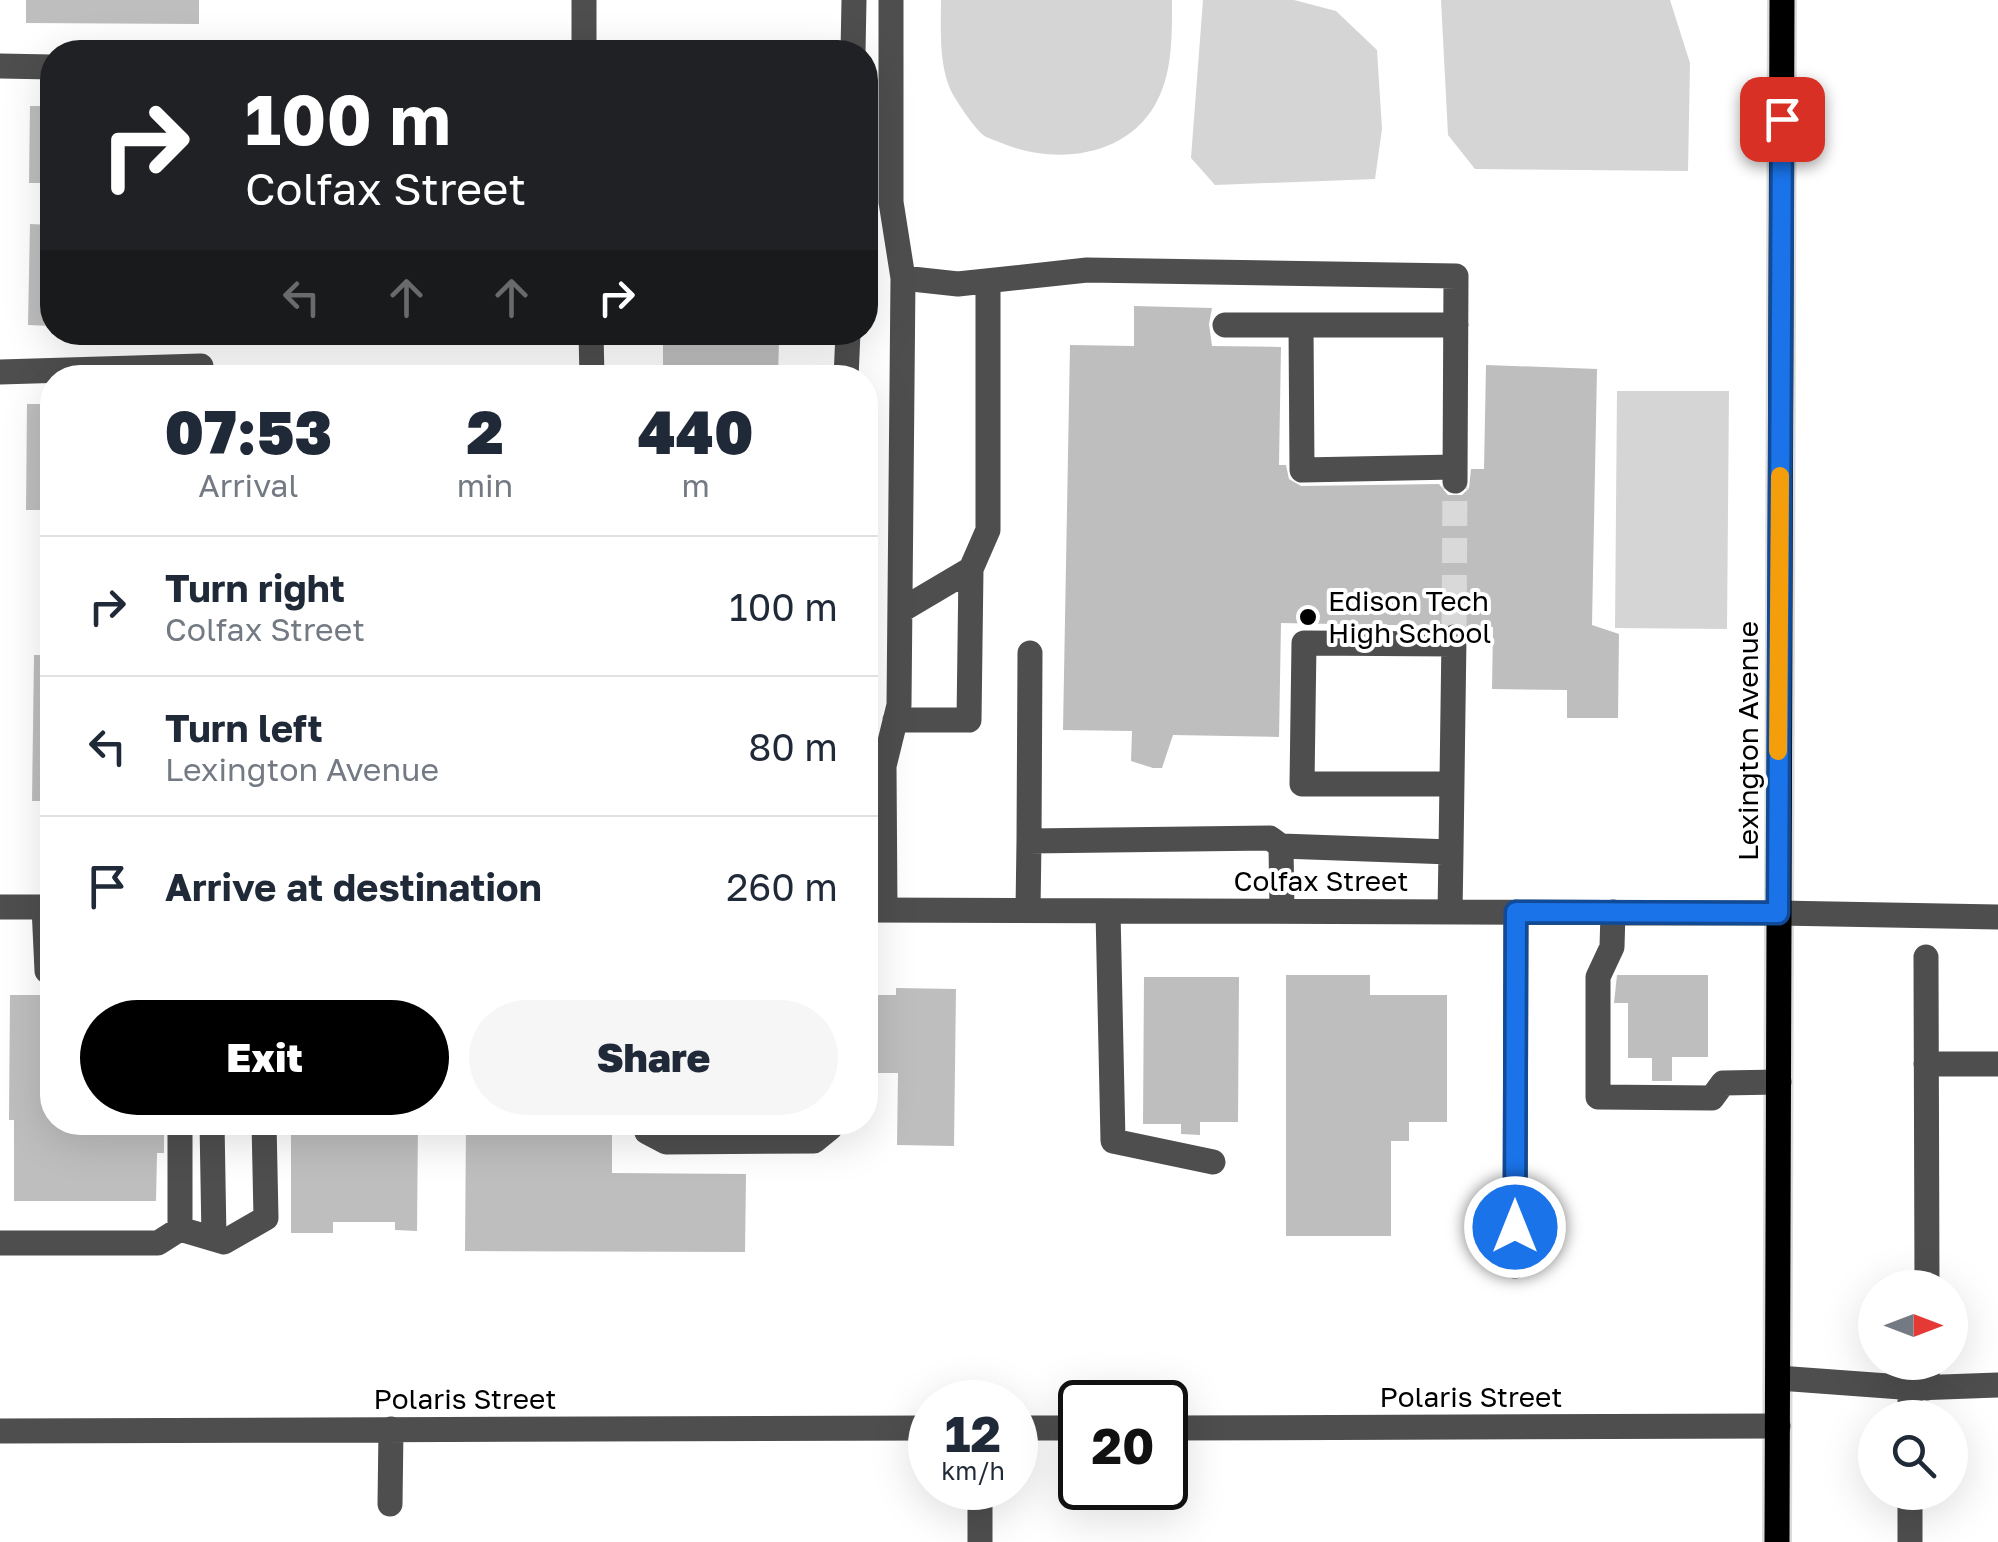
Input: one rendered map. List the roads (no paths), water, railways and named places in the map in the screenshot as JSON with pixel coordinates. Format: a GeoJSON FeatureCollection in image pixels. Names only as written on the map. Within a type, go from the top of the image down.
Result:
{"type":"FeatureCollection","features":[{"type":"Feature","properties":{"kind":"main road","name":"Lexington Avenue"},"geometry":{"type":"LineString","coordinates":[[1777,1542],[1782,0]]}},
{"type":"Feature","properties":{"kind":"street"},"geometry":{"type":"LineString","coordinates":[[584,0],[584,40]]}},
{"type":"Feature","properties":{"kind":"street"},"geometry":{"type":"LineString","coordinates":[[853,40],[854,0]]}},
{"type":"Feature","properties":{"kind":"street"},"geometry":{"type":"LineString","coordinates":[[878,862],[884,766],[899,705],[903,278],[891,202],[891,0]]}},
{"type":"Feature","properties":{"kind":"street"},"geometry":{"type":"LineString","coordinates":[[0,66],[40,67]]}},
{"type":"Feature","properties":{"kind":"street"},"geometry":{"type":"LineString","coordinates":[[903,278],[958,284],[1087,270],[1456,276],[1455,474],[1302,470],[1302,325]]}},
{"type":"Feature","properties":{"kind":"street"},"geometry":{"type":"LineString","coordinates":[[895,720],[969,720],[972,568],[988,530],[988,281]]}},
{"type":"Feature","properties":{"kind":"street"},"geometry":{"type":"LineString","coordinates":[[1225,325],[1456,325]]}},
{"type":"Feature","properties":{"kind":"street"},"geometry":{"type":"LineString","coordinates":[[0,372],[40,371]]}},
{"type":"Feature","properties":{"kind":"street"},"geometry":{"type":"LineString","coordinates":[[900,611],[972,568]]}},
{"type":"Feature","properties":{"kind":"street"},"geometry":{"type":"LineString","coordinates":[[1450,912],[1450,852],[1452,784],[1454,641],[1304,643],[1302,784],[1452,784]]}},
{"type":"Feature","properties":{"kind":"street"},"geometry":{"type":"LineString","coordinates":[[1028,910],[1030,653]]}},
{"type":"Feature","properties":{"kind":"street"},"geometry":{"type":"LineString","coordinates":[[1029,841],[1270,838],[1282,846],[1450,852]]}},
{"type":"Feature","properties":{"kind":"street"},"geometry":{"type":"LineString","coordinates":[[1282,846],[1282,911]]}},
{"type":"Feature","properties":{"kind":"street"},"geometry":{"type":"LineString","coordinates":[[0,907],[40,907]]}},
{"type":"Feature","properties":{"kind":"street","name":"Colfax Street"},"geometry":{"type":"LineString","coordinates":[[878,910],[1998,917]]}},
{"type":"Feature","properties":{"kind":"street"},"geometry":{"type":"LineString","coordinates":[[1108,910],[1113,1140],[1212,1162]]}},
{"type":"Feature","properties":{"kind":"street"},"geometry":{"type":"LineString","coordinates":[[1515,1266],[1516,912]]}},
{"type":"Feature","properties":{"kind":"street"},"geometry":{"type":"LineString","coordinates":[[1613,912],[1612,947],[1598,977],[1598,1097],[1712,1098],[1723,1083],[1779,1082]]}},
{"type":"Feature","properties":{"kind":"street"},"geometry":{"type":"LineString","coordinates":[[1926,957],[1927,1270]]}},
{"type":"Feature","properties":{"kind":"street"},"geometry":{"type":"LineString","coordinates":[[1926,1064],[1998,1064]]}},
{"type":"Feature","properties":{"kind":"street"},"geometry":{"type":"LineString","coordinates":[[180,1135],[180,1229]]}},
{"type":"Feature","properties":{"kind":"street"},"geometry":{"type":"LineString","coordinates":[[212,1135],[214,1239]]}},
{"type":"Feature","properties":{"kind":"street"},"geometry":{"type":"LineString","coordinates":[[0,1243],[158,1242],[180,1229],[224,1242],[266,1218],[264,1135]]}},
{"type":"Feature","properties":{"kind":"street"},"geometry":{"type":"LineString","coordinates":[[653,1135],[666,1142],[700,1135]]}},
{"type":"Feature","properties":{"kind":"street"},"geometry":{"type":"LineString","coordinates":[[747,1135],[814,1141],[821,1135]]}},
{"type":"Feature","properties":{"kind":"street"},"geometry":{"type":"LineString","coordinates":[[1778,1378],[1858,1379]]}},
{"type":"Feature","properties":{"kind":"street"},"geometry":{"type":"LineString","coordinates":[[1934,1380],[1998,1385]]}},
{"type":"Feature","properties":{"kind":"street","name":"Polaris Street"},"geometry":{"type":"LineString","coordinates":[[1188,1428],[1778,1426]]}},
{"type":"Feature","properties":{"kind":"street","name":"Polaris Street"},"geometry":{"type":"LineString","coordinates":[[0,1431],[908,1428]]}},
{"type":"Feature","properties":{"kind":"street"},"geometry":{"type":"LineString","coordinates":[[390,1504],[391,1429]]}},
{"type":"Feature","properties":{"kind":"street"},"geometry":{"type":"LineString","coordinates":[[980,1510],[980,1542]]}},
{"type":"Feature","properties":{"kind":"street"},"geometry":{"type":"LineString","coordinates":[[1910,1510],[1910,1542]]}},
{"type":"Feature","properties":{"kind":"tunnel"},"geometry":{"type":"LineString","coordinates":[[1454,637],[1455,481]]}},
{"type":"Feature","properties":{"kind":"place","name":"Edison Tech High School"},"geometry":{"type":"Point","coordinates":[1308,617]}}]}
